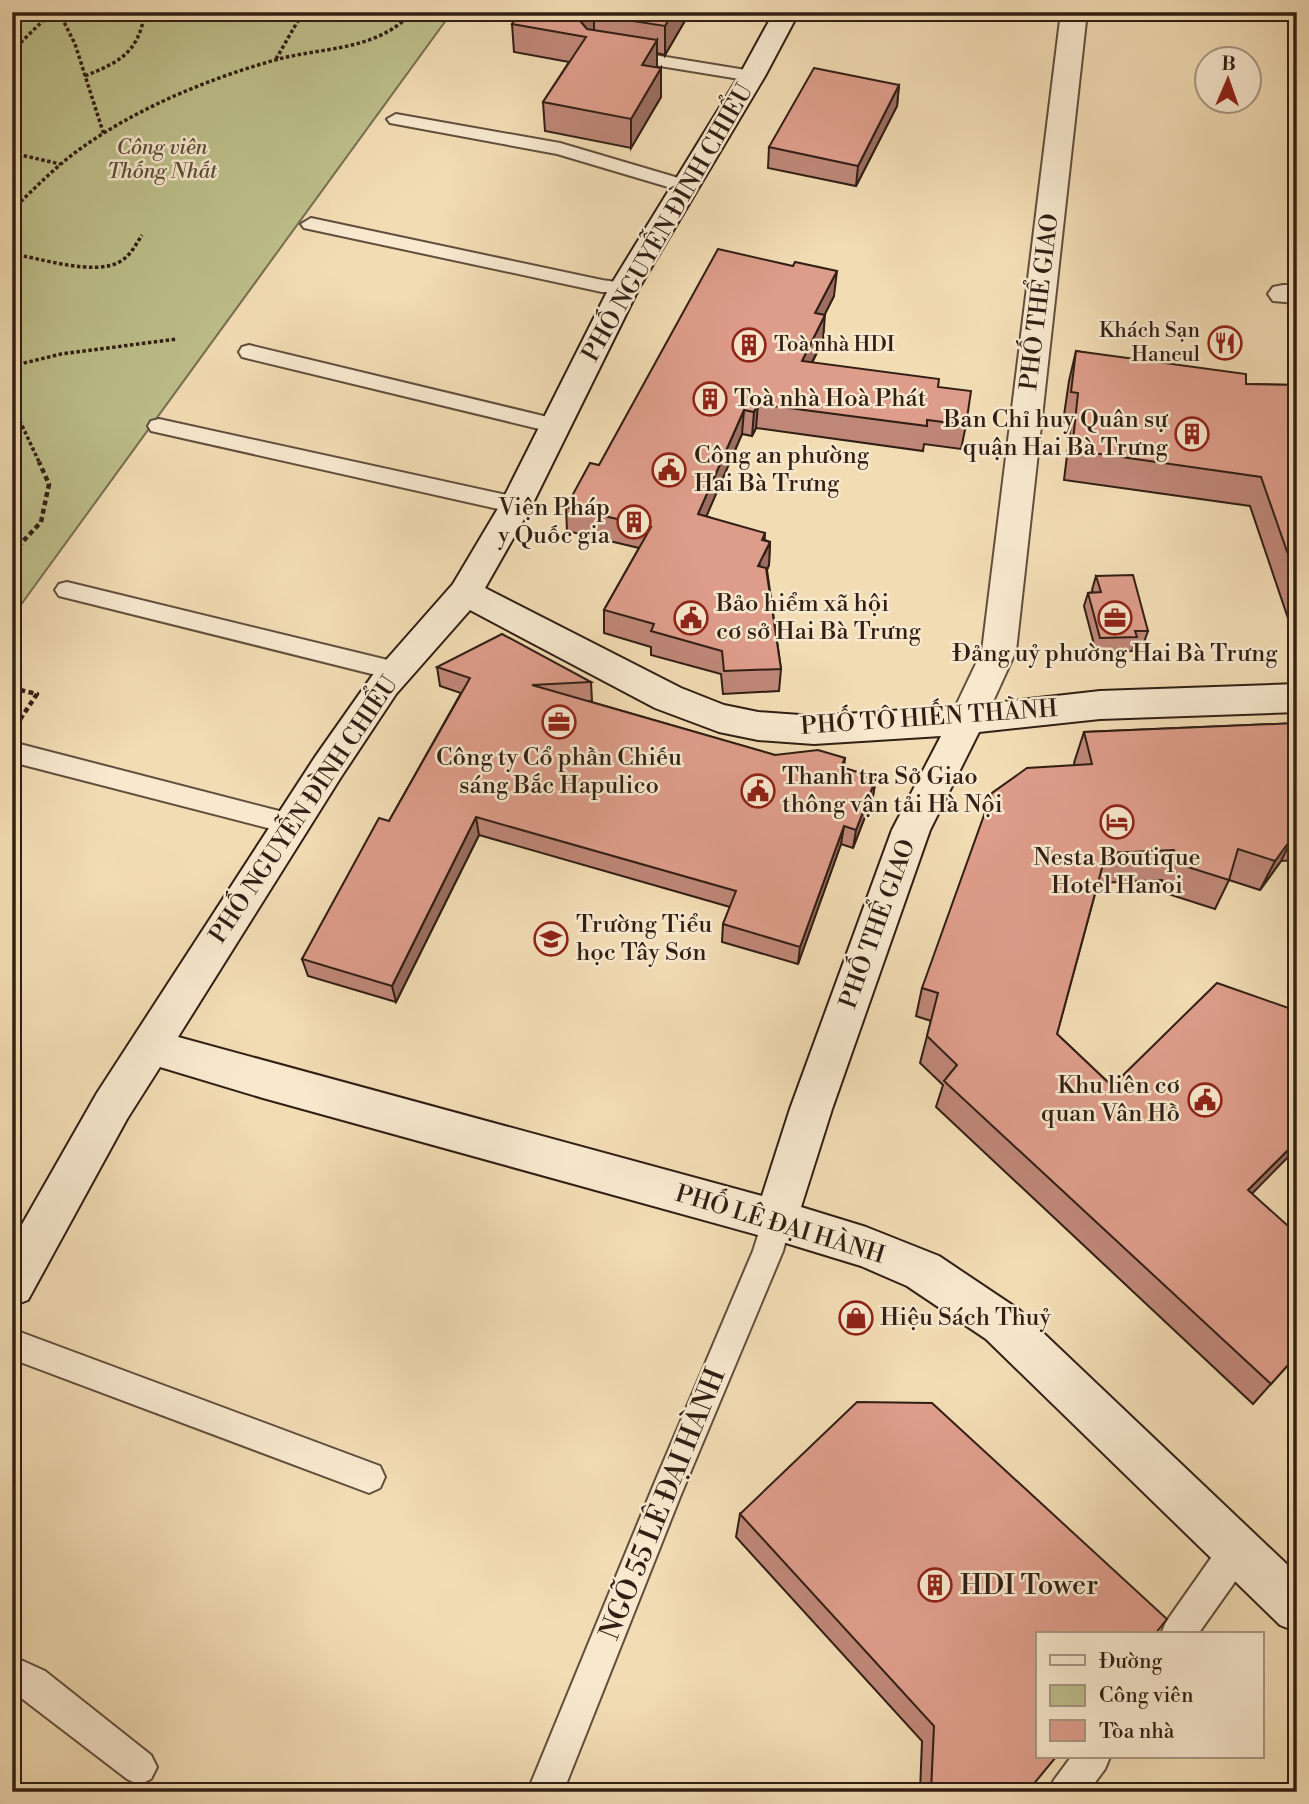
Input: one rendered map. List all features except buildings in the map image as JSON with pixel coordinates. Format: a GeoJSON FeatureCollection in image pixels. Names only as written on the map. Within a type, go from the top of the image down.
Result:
{"type":"FeatureCollection","features":[{"type":"Feature","properties":{"kind":"street","name":"PHỐ NGUYỄN ĐÌNH CHIỂU"},"geometry":{"type":"LineString","coordinates":[[12,1285],[112,1106],[291,824],[384,685],[464,593],[516,505],[624,288],[752,76],[786,12]]}},
{"type":"Feature","properties":{"kind":"street","name":"PHỐ THỂ GIAO"},"geometry":{"type":"LineString","coordinates":[[776,1220],[811,1109],[911,830],[999,651],[1074,12]]}},
{"type":"Feature","properties":{"kind":"street","name":"PHỐ TÔ HIẾN THÀNH"},"geometry":{"type":"LineString","coordinates":[[464,593],[668,698],[719,718],[758,726],[814,730],[967,720],[1100,705],[1297,698]]}},
{"type":"Feature","properties":{"kind":"street","name":"PHỐ LÊ ĐẠI HÀNH"},"geometry":{"type":"LineString","coordinates":[[150,1046],[276,1084],[776,1220],[866,1247],[923,1271],[1002,1324],[1297,1608]]}},
{"type":"Feature","properties":{"kind":"lane"},"geometry":{"type":"LineString","coordinates":[[608,53],[752,76]]}},
{"type":"Feature","properties":{"kind":"lane"},"geometry":{"type":"LineString","coordinates":[[396,119],[560,149],[685,186]]}},
{"type":"Feature","properties":{"kind":"lane"},"geometry":{"type":"LineString","coordinates":[[311,224],[602,286],[624,288]]}},
{"type":"Feature","properties":{"kind":"lane"},"geometry":{"type":"LineString","coordinates":[[249,352],[556,426]]}},
{"type":"Feature","properties":{"kind":"lane"},"geometry":{"type":"LineString","coordinates":[[159,426],[516,505]]}},
{"type":"Feature","properties":{"kind":"lane"},"geometry":{"type":"LineString","coordinates":[[67,590],[397,671]]}},
{"type":"Feature","properties":{"kind":"lane"},"geometry":{"type":"LineString","coordinates":[[12,752],[291,824]]}},
{"type":"Feature","properties":{"kind":"lane","name":"NGÕ 55 LÊ ĐẠI HÀNH"},"geometry":{"type":"LineString","coordinates":[[547,1788],[665,1495],[768,1251],[776,1220]]}},
{"type":"Feature","properties":{"kind":"lane"},"geometry":{"type":"LineString","coordinates":[[12,1344],[369,1476]]}},
{"type":"Feature","properties":{"kind":"lane"},"geometry":{"type":"LineString","coordinates":[[1179,1632],[1237,1550]]}},
{"type":"Feature","properties":{"kind":"lane"},"geometry":{"type":"LineString","coordinates":[[12,1673],[33,1683],[139,1767]]}},
{"type":"Feature","properties":{"kind":"lane"},"geometry":{"type":"LineString","coordinates":[[1066,1792],[1092,1758]]}},
{"type":"Feature","properties":{"kind":"path"},"geometry":{"type":"LineString","coordinates":[[12,21],[22,12]]}},
{"type":"Feature","properties":{"kind":"path"},"geometry":{"type":"LineString","coordinates":[[12,51],[52,12]]}},
{"type":"Feature","properties":{"kind":"path"},"geometry":{"type":"LineString","coordinates":[[59,12],[75,44],[104,135]]}},
{"type":"Feature","properties":{"kind":"path"},"geometry":{"type":"LineString","coordinates":[[85,76],[113,64],[130,52],[142,34],[145,12]]}},
{"type":"Feature","properties":{"kind":"path"},"geometry":{"type":"LineString","coordinates":[[276,60],[303,12]]}},
{"type":"Feature","properties":{"kind":"path"},"geometry":{"type":"LineString","coordinates":[[12,210],[60,164],[104,135],[165,102],[276,60],[362,42],[392,32],[402,22],[399,12]]}},
{"type":"Feature","properties":{"kind":"path"},"geometry":{"type":"LineString","coordinates":[[12,153],[60,164]]}},
{"type":"Feature","properties":{"kind":"path"},"geometry":{"type":"LineString","coordinates":[[12,254],[101,267],[116,264],[129,256],[142,235]]}},
{"type":"Feature","properties":{"kind":"path"},"geometry":{"type":"LineString","coordinates":[[12,366],[61,354],[177,339]]}},
{"type":"Feature","properties":{"kind":"path"},"geometry":{"type":"LineString","coordinates":[[12,404],[49,484],[41,522],[12,553]]}},
{"type":"Feature","properties":{"kind":"path"},"geometry":{"type":"LineString","coordinates":[[12,430],[21,421]]}},
{"type":"Feature","properties":{"kind":"path"},"geometry":{"type":"LineString","coordinates":[[12,688],[37,694],[12,730]]}},
{"type":"Feature","properties":{"kind":"green space","name":"Công viên Thống Nhất"},"geometry":{"type":"Polygon","coordinates":[[[12,12],[452,12],[12,617],[12,12]]]}},
{"type":"Feature","properties":{"kind":"place","name":"Khách Sạn Haneul"},"geometry":{"type":"Point","coordinates":[1225,343]}},
{"type":"Feature","properties":{"kind":"place","name":"Toà nhà HDI"},"geometry":{"type":"Point","coordinates":[749,345]}},
{"type":"Feature","properties":{"kind":"place","name":"Toà nhà Hoà Phát"},"geometry":{"type":"Point","coordinates":[710,399]}},
{"type":"Feature","properties":{"kind":"place","name":"Ban Chỉ huy Quân sự quận Hai Bà Trưng"},"geometry":{"type":"Point","coordinates":[1192,434]}},
{"type":"Feature","properties":{"kind":"place","name":"Công an phường Hai Bà Trưng"},"geometry":{"type":"Point","coordinates":[669,470]}},
{"type":"Feature","properties":{"kind":"place","name":"Viện Pháp y Quốc gia"},"geometry":{"type":"Point","coordinates":[634,522]}},
{"type":"Feature","properties":{"kind":"place","name":"Bảo hiểm xã hội cơ sở Hai Bà Trưng"},"geometry":{"type":"Point","coordinates":[691,618]}},
{"type":"Feature","properties":{"kind":"place","name":"Đảng uỷ phường Hai Bà Trưng"},"geometry":{"type":"Point","coordinates":[1115,618]}},
{"type":"Feature","properties":{"kind":"place","name":"Công ty Cổ phần Chiếu sáng Bắc Hapulico"},"geometry":{"type":"Point","coordinates":[559,722]}},
{"type":"Feature","properties":{"kind":"place","name":"Thanh tra Sở Giao thông vận tải Hà Nội"},"geometry":{"type":"Point","coordinates":[758,791]}},
{"type":"Feature","properties":{"kind":"place","name":"Nesta Boutique Hotel Hanoi"},"geometry":{"type":"Point","coordinates":[1117,822]}},
{"type":"Feature","properties":{"kind":"place","name":"Trường Tiểu học Tây Sơn"},"geometry":{"type":"Point","coordinates":[551,939]}},
{"type":"Feature","properties":{"kind":"place","name":"Khu liên cơ quan Vân Hồ"},"geometry":{"type":"Point","coordinates":[1205,1100]}},
{"type":"Feature","properties":{"kind":"place","name":"Hiệu Sách Thuỷ"},"geometry":{"type":"Point","coordinates":[856,1318]}},
{"type":"Feature","properties":{"kind":"place","name":"HDI Tower"},"geometry":{"type":"Point","coordinates":[935,1585]}}]}
